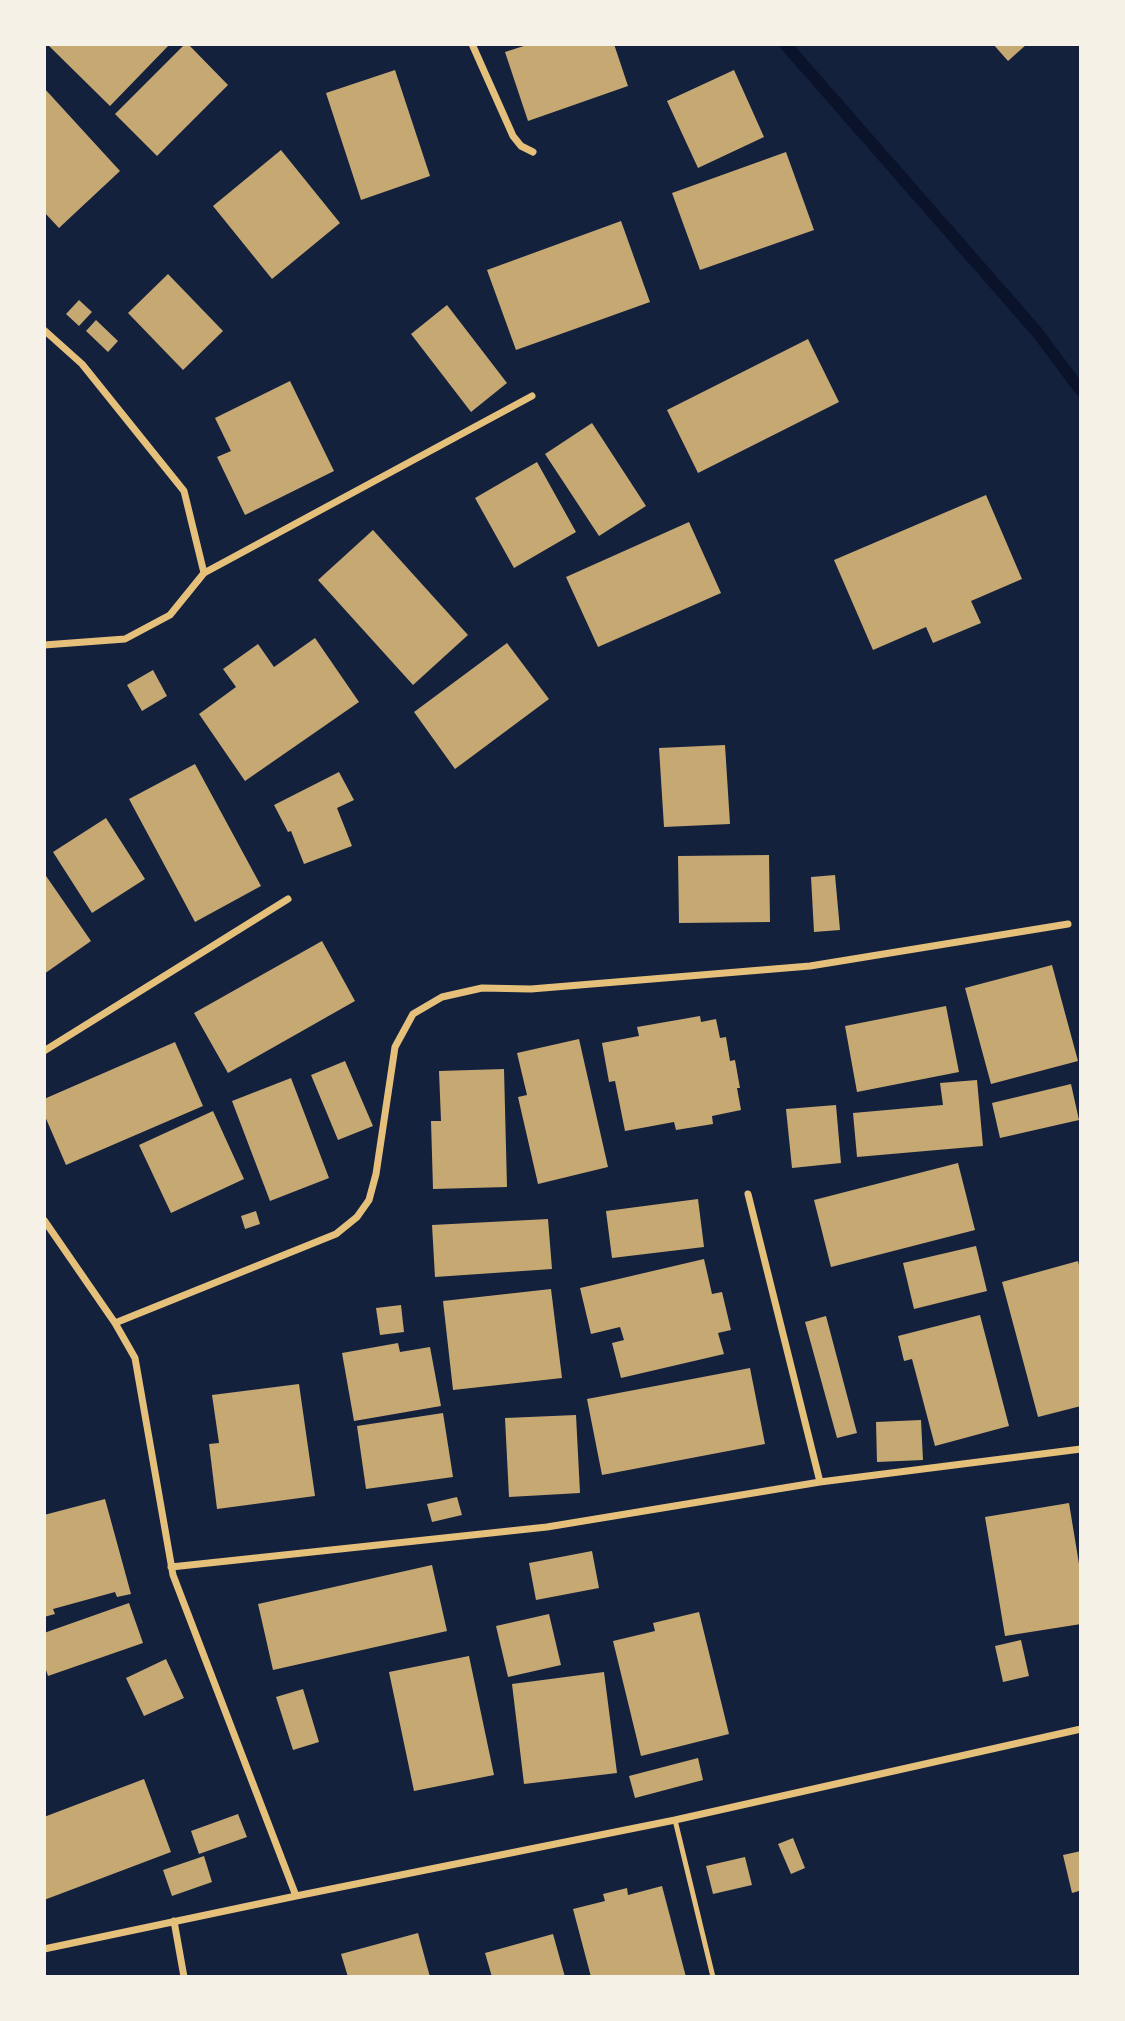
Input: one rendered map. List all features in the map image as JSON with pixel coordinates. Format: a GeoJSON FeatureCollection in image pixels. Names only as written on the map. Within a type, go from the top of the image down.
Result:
{"type":"FeatureCollection","features":[{"type":"Feature","properties":{"kind":"street"},"geometry":{"type":"LineString","coordinates":[[472,44],[513,136],[521,146],[533,152]]}},
{"type":"Feature","properties":{"kind":"street"},"geometry":{"type":"LineString","coordinates":[[44,330],[82,364],[184,491],[204,573]]}},
{"type":"Feature","properties":{"kind":"street"},"geometry":{"type":"LineString","coordinates":[[44,645],[125,639],[170,615],[204,573],[532,396]]}},
{"type":"Feature","properties":{"kind":"street"},"geometry":{"type":"LineString","coordinates":[[44,1051],[288,899]]}},
{"type":"Feature","properties":{"kind":"street"},"geometry":{"type":"LineString","coordinates":[[115,1323],[336,1234],[357,1217],[369,1200],[376,1174],[395,1047],[413,1014],[442,997],[482,988],[531,989],[810,966],[1068,924]]}},
{"type":"Feature","properties":{"kind":"street"},"geometry":{"type":"LineString","coordinates":[[748,1194],[820,1482]]}},
{"type":"Feature","properties":{"kind":"street"},"geometry":{"type":"LineString","coordinates":[[44,1220],[115,1323],[135,1358],[171,1567],[296,1896]]}},
{"type":"Feature","properties":{"kind":"street"},"geometry":{"type":"LineString","coordinates":[[171,1567],[547,1527],[820,1482],[1081,1449]]}},
{"type":"Feature","properties":{"kind":"street"},"geometry":{"type":"LineString","coordinates":[[44,1950],[296,1896],[675,1821],[1081,1729]]}},
{"type":"Feature","properties":{"kind":"street"},"geometry":{"type":"LineString","coordinates":[[174,1921],[184,1977]]}},
{"type":"Feature","properties":{"kind":"lane"},"geometry":{"type":"LineString","coordinates":[[675,1821],[713,1977]]}},
{"type":"Feature","properties":{"kind":"building"},"geometry":{"type":"Polygon","coordinates":[[[47,44],[170,44],[110,106],[47,44]]]}},
{"type":"Feature","properties":{"kind":"building"},"geometry":{"type":"Polygon","coordinates":[[[185,44],[228,85],[157,156],[115,114],[185,44]]]}},
{"type":"Feature","properties":{"kind":"building"},"geometry":{"type":"Polygon","coordinates":[[[530,44],[614,44],[628,86],[528,121],[505,52],[530,44]]]}},
{"type":"Feature","properties":{"kind":"building"},"geometry":{"type":"Polygon","coordinates":[[[993,44],[1027,44],[1008,61],[993,44]]]}},
{"type":"Feature","properties":{"kind":"building"},"geometry":{"type":"Polygon","coordinates":[[[395,70],[430,176],[361,200],[326,93],[395,70]]]}},
{"type":"Feature","properties":{"kind":"building"},"geometry":{"type":"Polygon","coordinates":[[[734,70],[764,137],[698,168],[667,101],[734,70]]]}},
{"type":"Feature","properties":{"kind":"building"},"geometry":{"type":"Polygon","coordinates":[[[44,88],[120,171],[59,228],[44,212],[44,88]]]}},
{"type":"Feature","properties":{"kind":"building"},"geometry":{"type":"Polygon","coordinates":[[[281,150],[340,223],[272,279],[213,206],[281,150]]]}},
{"type":"Feature","properties":{"kind":"building"},"geometry":{"type":"Polygon","coordinates":[[[786,152],[814,230],[700,270],[672,193],[786,152]]]}},
{"type":"Feature","properties":{"kind":"building"},"geometry":{"type":"Polygon","coordinates":[[[621,221],[650,302],[516,350],[487,270],[621,221]]]}},
{"type":"Feature","properties":{"kind":"building"},"geometry":{"type":"Polygon","coordinates":[[[168,274],[223,331],[183,370],[128,313],[168,274]]]}},
{"type":"Feature","properties":{"kind":"building"},"geometry":{"type":"Polygon","coordinates":[[[79,300],[92,312],[79,326],[66,314],[79,300]]]}},
{"type":"Feature","properties":{"kind":"building"},"geometry":{"type":"Polygon","coordinates":[[[447,305],[507,383],[471,412],[411,334],[447,305]]]}},
{"type":"Feature","properties":{"kind":"building"},"geometry":{"type":"Polygon","coordinates":[[[96,320],[118,341],[108,352],[86,331],[96,320]]]}},
{"type":"Feature","properties":{"kind":"building"},"geometry":{"type":"Polygon","coordinates":[[[808,339],[839,402],[698,473],[667,410],[808,339]]]}},
{"type":"Feature","properties":{"kind":"building"},"geometry":{"type":"Polygon","coordinates":[[[290,381],[334,471],[245,515],[217,457],[231,451],[215,418],[290,381]]]}},
{"type":"Feature","properties":{"kind":"building"},"geometry":{"type":"Polygon","coordinates":[[[592,423],[646,506],[599,536],[545,454],[592,423]]]}},
{"type":"Feature","properties":{"kind":"building"},"geometry":{"type":"Polygon","coordinates":[[[537,462],[576,532],[514,568],[475,498],[537,462]]]}},
{"type":"Feature","properties":{"kind":"building"},"geometry":{"type":"Polygon","coordinates":[[[986,495],[1022,579],[971,601],[981,623],[933,643],[926,627],[873,650],[834,560],[986,495]]]}},
{"type":"Feature","properties":{"kind":"building"},"geometry":{"type":"Polygon","coordinates":[[[689,522],[721,593],[598,647],[566,577],[689,522]]]}},
{"type":"Feature","properties":{"kind":"building"},"geometry":{"type":"Polygon","coordinates":[[[373,530],[468,635],[413,685],[318,580],[373,530]]]}},
{"type":"Feature","properties":{"kind":"building"},"geometry":{"type":"Polygon","coordinates":[[[315,638],[359,702],[245,781],[199,714],[236,687],[223,669],[258,644],[274,667],[315,638]]]}},
{"type":"Feature","properties":{"kind":"building"},"geometry":{"type":"Polygon","coordinates":[[[507,643],[549,699],[455,769],[414,712],[507,643]]]}},
{"type":"Feature","properties":{"kind":"building"},"geometry":{"type":"Polygon","coordinates":[[[153,670],[167,696],[142,711],[127,685],[153,670]]]}},
{"type":"Feature","properties":{"kind":"building"},"geometry":{"type":"Polygon","coordinates":[[[725,745],[730,824],[664,827],[659,748],[725,745]]]}},
{"type":"Feature","properties":{"kind":"building"},"geometry":{"type":"Polygon","coordinates":[[[195,764],[261,886],[195,922],[129,799],[195,764]]]}},
{"type":"Feature","properties":{"kind":"building"},"geometry":{"type":"Polygon","coordinates":[[[339,772],[354,800],[337,808],[352,846],[304,864],[291,831],[288,832],[274,805],[339,772]]]}},
{"type":"Feature","properties":{"kind":"building"},"geometry":{"type":"Polygon","coordinates":[[[106,818],[145,879],[92,913],[53,852],[106,818]]]}},
{"type":"Feature","properties":{"kind":"building"},"geometry":{"type":"Polygon","coordinates":[[[769,855],[770,922],[679,923],[678,856],[769,855]]]}},
{"type":"Feature","properties":{"kind":"building"},"geometry":{"type":"Polygon","coordinates":[[[44,873],[91,941],[44,974],[44,873]]]}},
{"type":"Feature","properties":{"kind":"building"},"geometry":{"type":"Polygon","coordinates":[[[835,875],[840,930],[814,932],[811,877],[835,875]]]}},
{"type":"Feature","properties":{"kind":"building"},"geometry":{"type":"Polygon","coordinates":[[[322,941],[355,1001],[228,1073],[194,1013],[322,941]]]}},
{"type":"Feature","properties":{"kind":"building"},"geometry":{"type":"Polygon","coordinates":[[[1052,965],[1078,1061],[991,1084],[965,988],[1052,965]]]}},
{"type":"Feature","properties":{"kind":"building"},"geometry":{"type":"Polygon","coordinates":[[[946,1006],[959,1072],[857,1092],[845,1026],[946,1006]]]}},
{"type":"Feature","properties":{"kind":"building"},"geometry":{"type":"Polygon","coordinates":[[[700,1016],[701,1022],[716,1019],[720,1038],[726,1037],[730,1061],[735,1060],[741,1110],[712,1116],[713,1124],[676,1130],[674,1122],[625,1131],[615,1081],[609,1082],[602,1043],[639,1036],[637,1027],[700,1016]]]}},
{"type":"Feature","properties":{"kind":"building"},"geometry":{"type":"Polygon","coordinates":[[[579,1039],[608,1167],[538,1184],[518,1097],[527,1095],[517,1053],[579,1039]]]}},
{"type":"Feature","properties":{"kind":"building"},"geometry":{"type":"Polygon","coordinates":[[[175,1042],[203,1106],[66,1165],[44,1114],[44,1099],[175,1042]]]}},
{"type":"Feature","properties":{"kind":"building"},"geometry":{"type":"Polygon","coordinates":[[[345,1061],[373,1126],[338,1140],[311,1075],[345,1061]]]}},
{"type":"Feature","properties":{"kind":"building"},"geometry":{"type":"Polygon","coordinates":[[[504,1069],[507,1187],[433,1189],[431,1121],[441,1121],[439,1071],[504,1069]]]}},
{"type":"Feature","properties":{"kind":"building"},"geometry":{"type":"Polygon","coordinates":[[[291,1078],[329,1178],[270,1201],[232,1101],[291,1078]]]}},
{"type":"Feature","properties":{"kind":"building"},"geometry":{"type":"Polygon","coordinates":[[[977,1080],[983,1146],[857,1157],[853,1113],[943,1105],[940,1083],[977,1080]]]}},
{"type":"Feature","properties":{"kind":"building"},"geometry":{"type":"Polygon","coordinates":[[[1071,1084],[1079,1120],[1000,1138],[992,1103],[1071,1084]]]}},
{"type":"Feature","properties":{"kind":"building"},"geometry":{"type":"Polygon","coordinates":[[[836,1105],[841,1163],[792,1168],[786,1109],[836,1105]]]}},
{"type":"Feature","properties":{"kind":"building"},"geometry":{"type":"Polygon","coordinates":[[[213,1111],[244,1179],[171,1213],[139,1145],[213,1111]]]}},
{"type":"Feature","properties":{"kind":"building"},"geometry":{"type":"Polygon","coordinates":[[[958,1163],[975,1230],[831,1267],[814,1200],[958,1163]]]}},
{"type":"Feature","properties":{"kind":"building"},"geometry":{"type":"Polygon","coordinates":[[[698,1199],[704,1247],[612,1258],[606,1211],[698,1199]]]}},
{"type":"Feature","properties":{"kind":"building"},"geometry":{"type":"Polygon","coordinates":[[[256,1211],[260,1224],[245,1229],[241,1216],[256,1211]]]}},
{"type":"Feature","properties":{"kind":"building"},"geometry":{"type":"Polygon","coordinates":[[[548,1219],[552,1269],[435,1277],[432,1225],[548,1219]]]}},
{"type":"Feature","properties":{"kind":"building"},"geometry":{"type":"Polygon","coordinates":[[[976,1246],[987,1291],[914,1309],[903,1263],[976,1246]]]}},
{"type":"Feature","properties":{"kind":"building"},"geometry":{"type":"Polygon","coordinates":[[[704,1259],[712,1294],[722,1292],[731,1330],[718,1333],[724,1354],[621,1378],[612,1343],[624,1340],[620,1327],[591,1334],[580,1288],[704,1259]]]}},
{"type":"Feature","properties":{"kind":"building"},"geometry":{"type":"Polygon","coordinates":[[[1078,1261],[1081,1273],[1081,1406],[1038,1417],[1002,1282],[1078,1261]]]}},
{"type":"Feature","properties":{"kind":"building"},"geometry":{"type":"Polygon","coordinates":[[[551,1289],[562,1378],[453,1390],[443,1301],[551,1289]]]}},
{"type":"Feature","properties":{"kind":"building"},"geometry":{"type":"Polygon","coordinates":[[[401,1305],[404,1332],[380,1335],[376,1308],[401,1305]]]}},
{"type":"Feature","properties":{"kind":"building"},"geometry":{"type":"Polygon","coordinates":[[[980,1315],[1009,1426],[935,1446],[912,1359],[904,1361],[898,1336],[980,1315]]]}},
{"type":"Feature","properties":{"kind":"building"},"geometry":{"type":"Polygon","coordinates":[[[826,1316],[857,1433],[837,1438],[805,1322],[826,1316]]]}},
{"type":"Feature","properties":{"kind":"building"},"geometry":{"type":"Polygon","coordinates":[[[398,1343],[400,1352],[430,1347],[441,1406],[354,1421],[342,1353],[398,1343]]]}},
{"type":"Feature","properties":{"kind":"building"},"geometry":{"type":"Polygon","coordinates":[[[750,1368],[765,1444],[602,1475],[587,1399],[750,1368]]]}},
{"type":"Feature","properties":{"kind":"building"},"geometry":{"type":"Polygon","coordinates":[[[299,1384],[315,1496],[217,1509],[209,1444],[219,1443],[212,1395],[299,1384]]]}},
{"type":"Feature","properties":{"kind":"building"},"geometry":{"type":"Polygon","coordinates":[[[443,1413],[453,1477],[366,1489],[357,1426],[443,1413]]]}},
{"type":"Feature","properties":{"kind":"building"},"geometry":{"type":"Polygon","coordinates":[[[576,1415],[580,1493],[509,1497],[505,1418],[576,1415]]]}},
{"type":"Feature","properties":{"kind":"building"},"geometry":{"type":"Polygon","coordinates":[[[921,1420],[923,1460],[877,1462],[876,1422],[921,1420]]]}},
{"type":"Feature","properties":{"kind":"building"},"geometry":{"type":"Polygon","coordinates":[[[457,1497],[462,1515],[432,1522],[427,1504],[457,1497]]]}},
{"type":"Feature","properties":{"kind":"building"},"geometry":{"type":"Polygon","coordinates":[[[105,1499],[131,1594],[117,1597],[115,1592],[53,1609],[55,1614],[44,1617],[44,1515],[105,1499]]]}},
{"type":"Feature","properties":{"kind":"building"},"geometry":{"type":"Polygon","coordinates":[[[1069,1503],[1081,1576],[1081,1624],[1005,1636],[985,1517],[1069,1503]]]}},
{"type":"Feature","properties":{"kind":"building"},"geometry":{"type":"Polygon","coordinates":[[[592,1551],[599,1588],[536,1600],[529,1563],[592,1551]]]}},
{"type":"Feature","properties":{"kind":"building"},"geometry":{"type":"Polygon","coordinates":[[[432,1565],[447,1631],[273,1670],[258,1604],[432,1565]]]}},
{"type":"Feature","properties":{"kind":"building"},"geometry":{"type":"Polygon","coordinates":[[[129,1603],[143,1643],[48,1676],[44,1664],[44,1633],[129,1603]]]}},
{"type":"Feature","properties":{"kind":"building"},"geometry":{"type":"Polygon","coordinates":[[[699,1612],[729,1734],[641,1756],[613,1641],[655,1631],[653,1623],[699,1612]]]}},
{"type":"Feature","properties":{"kind":"building"},"geometry":{"type":"Polygon","coordinates":[[[549,1614],[561,1665],[508,1677],[496,1626],[549,1614]]]}},
{"type":"Feature","properties":{"kind":"building"},"geometry":{"type":"Polygon","coordinates":[[[1021,1640],[1029,1676],[1003,1682],[995,1646],[1021,1640]]]}},
{"type":"Feature","properties":{"kind":"building"},"geometry":{"type":"Polygon","coordinates":[[[469,1656],[494,1775],[414,1791],[389,1672],[469,1656]]]}},
{"type":"Feature","properties":{"kind":"building"},"geometry":{"type":"Polygon","coordinates":[[[166,1659],[184,1698],[144,1716],[126,1678],[166,1659]]]}},
{"type":"Feature","properties":{"kind":"building"},"geometry":{"type":"Polygon","coordinates":[[[604,1672],[617,1773],[524,1784],[512,1684],[604,1672]]]}},
{"type":"Feature","properties":{"kind":"building"},"geometry":{"type":"Polygon","coordinates":[[[303,1689],[319,1742],[293,1750],[276,1697],[303,1689]]]}},
{"type":"Feature","properties":{"kind":"building"},"geometry":{"type":"Polygon","coordinates":[[[698,1758],[703,1780],[635,1798],[629,1776],[698,1758]]]}},
{"type":"Feature","properties":{"kind":"building"},"geometry":{"type":"Polygon","coordinates":[[[144,1779],[171,1852],[44,1900],[44,1817],[144,1779]]]}},
{"type":"Feature","properties":{"kind":"building"},"geometry":{"type":"Polygon","coordinates":[[[238,1814],[247,1837],[199,1854],[191,1831],[238,1814]]]}},
{"type":"Feature","properties":{"kind":"building"},"geometry":{"type":"Polygon","coordinates":[[[793,1838],[805,1868],[791,1874],[778,1844],[793,1838]]]}},
{"type":"Feature","properties":{"kind":"building"},"geometry":{"type":"Polygon","coordinates":[[[1081,1851],[1080,1897],[1079,1891],[1072,1893],[1063,1855],[1081,1851]]]}},
{"type":"Feature","properties":{"kind":"building"},"geometry":{"type":"Polygon","coordinates":[[[204,1856],[212,1882],[172,1896],[163,1870],[204,1856]]]}},
{"type":"Feature","properties":{"kind":"building"},"geometry":{"type":"Polygon","coordinates":[[[745,1857],[752,1885],[713,1894],[706,1866],[745,1857]]]}},
{"type":"Feature","properties":{"kind":"building"},"geometry":{"type":"Polygon","coordinates":[[[662,1886],[686,1977],[591,1977],[573,1909],[605,1901],[603,1894],[627,1888],[628,1895],[662,1886]]]}},
{"type":"Feature","properties":{"kind":"building"},"geometry":{"type":"Polygon","coordinates":[[[418,1933],[430,1977],[348,1977],[341,1954],[418,1933]]]}},
{"type":"Feature","properties":{"kind":"building"},"geometry":{"type":"Polygon","coordinates":[[[553,1934],[565,1977],[492,1977],[485,1953],[553,1934]]]}},
{"type":"Feature","properties":{"kind":"waterway"},"geometry":{"type":"LineString","coordinates":[[785,44],[1037,332],[1081,391]]}}]}
